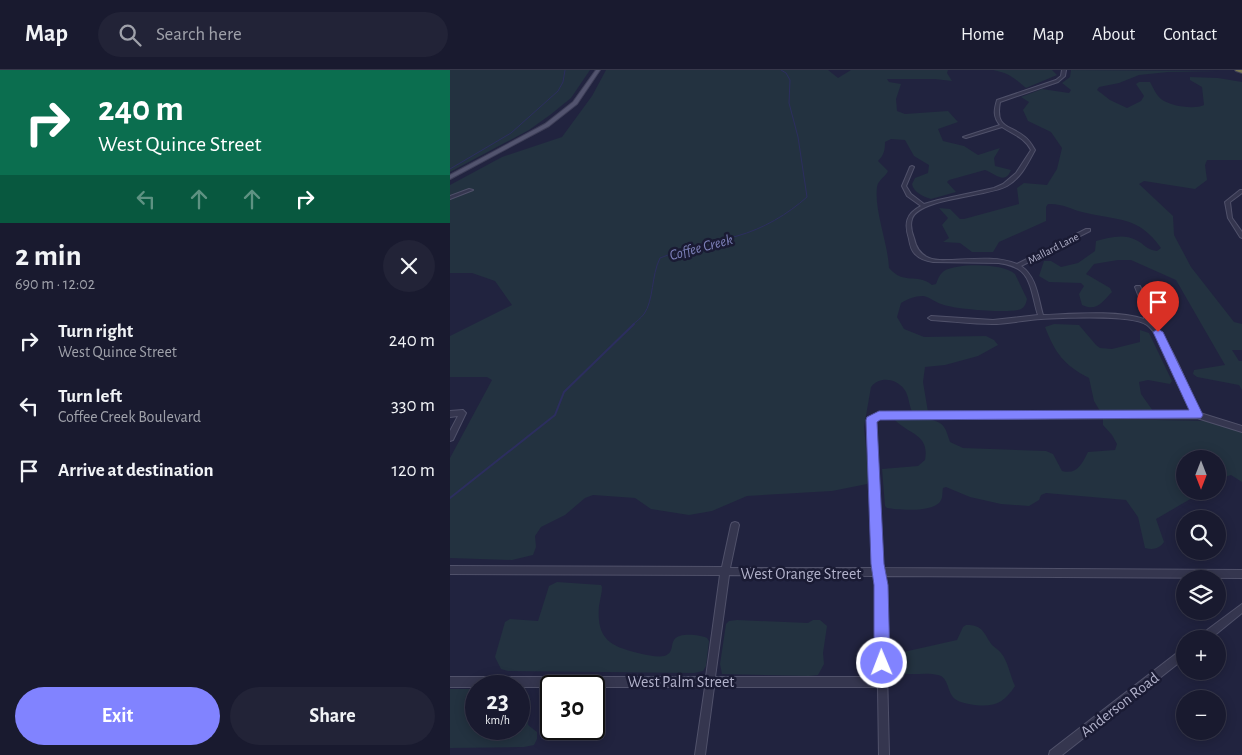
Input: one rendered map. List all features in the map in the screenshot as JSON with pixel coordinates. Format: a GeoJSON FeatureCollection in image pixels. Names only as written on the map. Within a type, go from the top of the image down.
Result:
{"type":"FeatureCollection","features":[{"type":"Feature","properties":{"kind":"main road"},"geometry":{"type":"LineString","coordinates":[[450,177],[547,126],[575,104],[598,70]]}},
{"type":"Feature","properties":{"kind":"street"},"geometry":{"type":"LineString","coordinates":[[1041,317],[1031,281],[1026,271],[1019,265],[1001,262],[933,261],[917,253],[910,232],[910,216],[924,206],[1003,186],[1016,177],[1033,150],[1026,138],[1001,126],[996,110],[998,101],[1057,81],[1063,71]]}},
{"type":"Feature","properties":{"kind":"street"},"geometry":{"type":"LineString","coordinates":[[964,137],[1001,126]]}},
{"type":"Feature","properties":{"kind":"street"},"geometry":{"type":"LineString","coordinates":[[912,167],[904,186],[909,195],[924,206]]}},
{"type":"Feature","properties":{"kind":"street"},"geometry":{"type":"LineString","coordinates":[[450,198],[470,190]]}},
{"type":"Feature","properties":{"kind":"street"},"geometry":{"type":"LineString","coordinates":[[1242,191],[1227,202],[1230,218],[1242,236]]}},
{"type":"Feature","properties":{"kind":"street","name":"Mallard Lane"},"geometry":{"type":"LineString","coordinates":[[1019,265],[1088,230]]}},
{"type":"Feature","properties":{"kind":"street"},"geometry":{"type":"LineString","coordinates":[[1138,287],[1148,312],[1147,322]]}},
{"type":"Feature","properties":{"kind":"street"},"geometry":{"type":"LineString","coordinates":[[931,318],[993,322],[1041,317],[1124,317],[1147,322],[1161,338],[1197,415]]}},
{"type":"Feature","properties":{"kind":"street"},"geometry":{"type":"LineString","coordinates":[[450,414],[463,414],[450,438]]}},
{"type":"Feature","properties":{"kind":"street"},"geometry":{"type":"LineString","coordinates":[[884,755],[879,573],[871,420],[879,416],[1197,415],[1242,429]]}},
{"type":"Feature","properties":{"kind":"street"},"geometry":{"type":"LineString","coordinates":[[700,755],[725,572],[735,525]]}},
{"type":"Feature","properties":{"kind":"street","name":"West Orange Street"},"geometry":{"type":"LineString","coordinates":[[450,570],[1242,574]]}},
{"type":"Feature","properties":{"kind":"street"},"geometry":{"type":"LineString","coordinates":[[1214,630],[1242,608]]}},
{"type":"Feature","properties":{"kind":"street","name":"Anderson Road"},"geometry":{"type":"LineString","coordinates":[[1054,755],[1176,659]]}},
{"type":"Feature","properties":{"kind":"street","name":"West Palm Street"},"geometry":{"type":"LineString","coordinates":[[450,682],[882,682]]}},
{"type":"Feature","properties":{"kind":"shaded area"},"geometry":{"type":"Polygon","coordinates":[[[450,70],[590,70],[571,98],[550,115],[529,130],[450,172],[450,70]]]}},
{"type":"Feature","properties":{"kind":"shaded area"},"geometry":{"type":"Polygon","coordinates":[[[606,70],[828,70],[838,78],[851,70],[948,70],[947,73],[952,81],[887,79],[889,82],[901,84],[896,99],[897,111],[905,114],[948,111],[958,122],[938,129],[943,141],[964,146],[978,155],[1000,148],[994,158],[995,166],[1011,170],[1003,178],[985,170],[949,180],[947,182],[956,192],[931,199],[917,192],[912,184],[915,178],[928,173],[929,165],[914,156],[905,140],[891,139],[885,142],[884,152],[878,161],[888,171],[877,187],[877,206],[889,268],[905,278],[921,279],[932,285],[936,284],[944,271],[951,268],[980,265],[1009,270],[1015,274],[1027,299],[1021,309],[1006,311],[950,307],[923,296],[911,298],[901,303],[897,317],[904,329],[924,337],[986,336],[994,340],[998,345],[978,356],[945,365],[925,367],[923,382],[928,412],[925,413],[912,412],[906,392],[899,384],[884,380],[875,383],[871,387],[864,427],[869,479],[867,484],[832,491],[747,496],[712,511],[689,515],[651,509],[635,498],[593,495],[585,498],[565,515],[541,527],[535,536],[536,547],[533,555],[512,560],[450,558],[450,458],[492,380],[487,377],[450,377],[450,336],[512,305],[495,281],[472,273],[450,273],[450,185],[502,157],[562,137],[592,96],[606,70]]]}},
{"type":"Feature","properties":{"kind":"shaded area"},"geometry":{"type":"Polygon","coordinates":[[[993,70],[1052,70],[1057,75],[1026,88],[1011,76],[993,70]]]}},
{"type":"Feature","properties":{"kind":"shaded area"},"geometry":{"type":"Polygon","coordinates":[[[1071,70],[1220,71],[1168,72],[1139,75],[1119,83],[1099,87],[1097,90],[1110,100],[1127,108],[1141,101],[1144,96],[1136,84],[1139,82],[1150,82],[1161,99],[1170,104],[1194,107],[1204,105],[1202,87],[1190,80],[1190,77],[1218,78],[1242,82],[1242,160],[1207,160],[1205,165],[1207,180],[1195,189],[1144,181],[1139,184],[1173,216],[1174,235],[1191,267],[1234,322],[1242,324],[1242,350],[1232,350],[1239,361],[1242,361],[1242,390],[1239,385],[1197,377],[1193,374],[1194,370],[1225,365],[1176,280],[1131,260],[1094,264],[1086,274],[1110,288],[1112,292],[1099,305],[1087,307],[1082,305],[1079,294],[1084,286],[1081,283],[1049,282],[1039,276],[1044,261],[1051,261],[1061,267],[1078,263],[1095,251],[1096,241],[1126,237],[1136,240],[1153,250],[1157,251],[1161,248],[1152,237],[1135,224],[1082,212],[1062,205],[1048,204],[1046,207],[1046,221],[999,242],[993,252],[972,252],[960,243],[943,242],[949,238],[942,225],[948,218],[939,208],[950,209],[960,219],[964,219],[1019,204],[1017,188],[1024,183],[1047,185],[1057,169],[1062,148],[1051,132],[1028,121],[1023,110],[1029,102],[1021,97],[1042,89],[1069,93],[1071,90],[1062,83],[1070,77],[1071,70]]]}},
{"type":"Feature","properties":{"kind":"shaded area"},"geometry":{"type":"Polygon","coordinates":[[[1054,324],[1079,325],[1100,348],[1112,349],[1140,342],[1140,330],[1149,333],[1172,381],[1170,384],[1148,380],[1139,382],[1141,394],[1153,411],[1100,411],[1094,401],[1089,378],[1067,363],[1053,344],[1045,327],[1054,324]]]}},
{"type":"Feature","properties":{"kind":"shaded area"},"geometry":{"type":"Polygon","coordinates":[[[924,419],[936,421],[944,427],[950,442],[963,448],[1046,451],[1053,454],[1062,471],[1067,472],[1075,470],[1084,461],[1088,452],[1115,450],[1117,444],[1103,425],[1103,419],[1210,421],[1242,433],[1242,482],[1231,475],[1226,477],[1226,450],[1176,450],[1176,500],[1189,500],[1156,519],[1164,542],[1158,548],[1153,549],[1145,548],[1138,517],[1126,500],[1046,493],[1029,506],[1001,504],[970,497],[946,487],[943,488],[941,500],[932,507],[916,510],[887,508],[885,506],[882,469],[918,466],[925,460],[926,451],[917,436],[895,420],[924,419]]]}},
{"type":"Feature","properties":{"kind":"shaded area"},"geometry":{"type":"Polygon","coordinates":[[[557,582],[601,585],[600,627],[603,635],[614,645],[642,654],[662,656],[670,653],[673,642],[677,637],[685,635],[700,636],[707,638],[709,641],[706,666],[703,671],[694,673],[508,671],[501,669],[495,657],[505,622],[510,619],[538,621],[549,586],[557,582]]]}},
{"type":"Feature","properties":{"kind":"shaded area"},"geometry":{"type":"Polygon","coordinates":[[[813,620],[820,620],[827,626],[823,653],[824,664],[818,675],[722,674],[720,664],[726,624],[729,621],[808,623],[813,620]]]}},
{"type":"Feature","properties":{"kind":"shaded area"},"geometry":{"type":"Polygon","coordinates":[[[966,625],[976,626],[985,633],[992,645],[1005,660],[1015,686],[1006,697],[996,704],[984,706],[962,702],[952,696],[942,676],[900,673],[889,667],[890,656],[957,640],[963,627],[966,625]]]}},
{"type":"Feature","properties":{"kind":"shaded area"},"geometry":{"type":"Polygon","coordinates":[[[450,689],[465,689],[465,740],[530,740],[530,727],[537,732],[537,739],[534,745],[524,747],[450,748],[450,689]]]}},
{"type":"Feature","properties":{"kind":"waterway"},"geometry":{"type":"LineString","coordinates":[[450,169],[511,133],[558,91],[563,82],[565,70]]}},
{"type":"Feature","properties":{"kind":"waterway","name":"Coffee Creek"},"geometry":{"type":"LineString","coordinates":[[632,325],[643,315],[647,308],[660,258],[679,251],[737,236],[766,225],[807,197],[798,137],[789,103],[790,80],[786,73],[781,70]]}},
{"type":"Feature","properties":{"kind":"waterway","name":"Coffee Creek"},"geometry":{"type":"LineString","coordinates":[[450,498],[555,415],[564,392],[634,324]]}},
{"type":"Feature","properties":{"kind":"route"},"geometry":{"type":"LineString","coordinates":[[882,663],[881,585],[878,564],[871,420],[879,416],[1197,415],[1158,332]]}}]}
